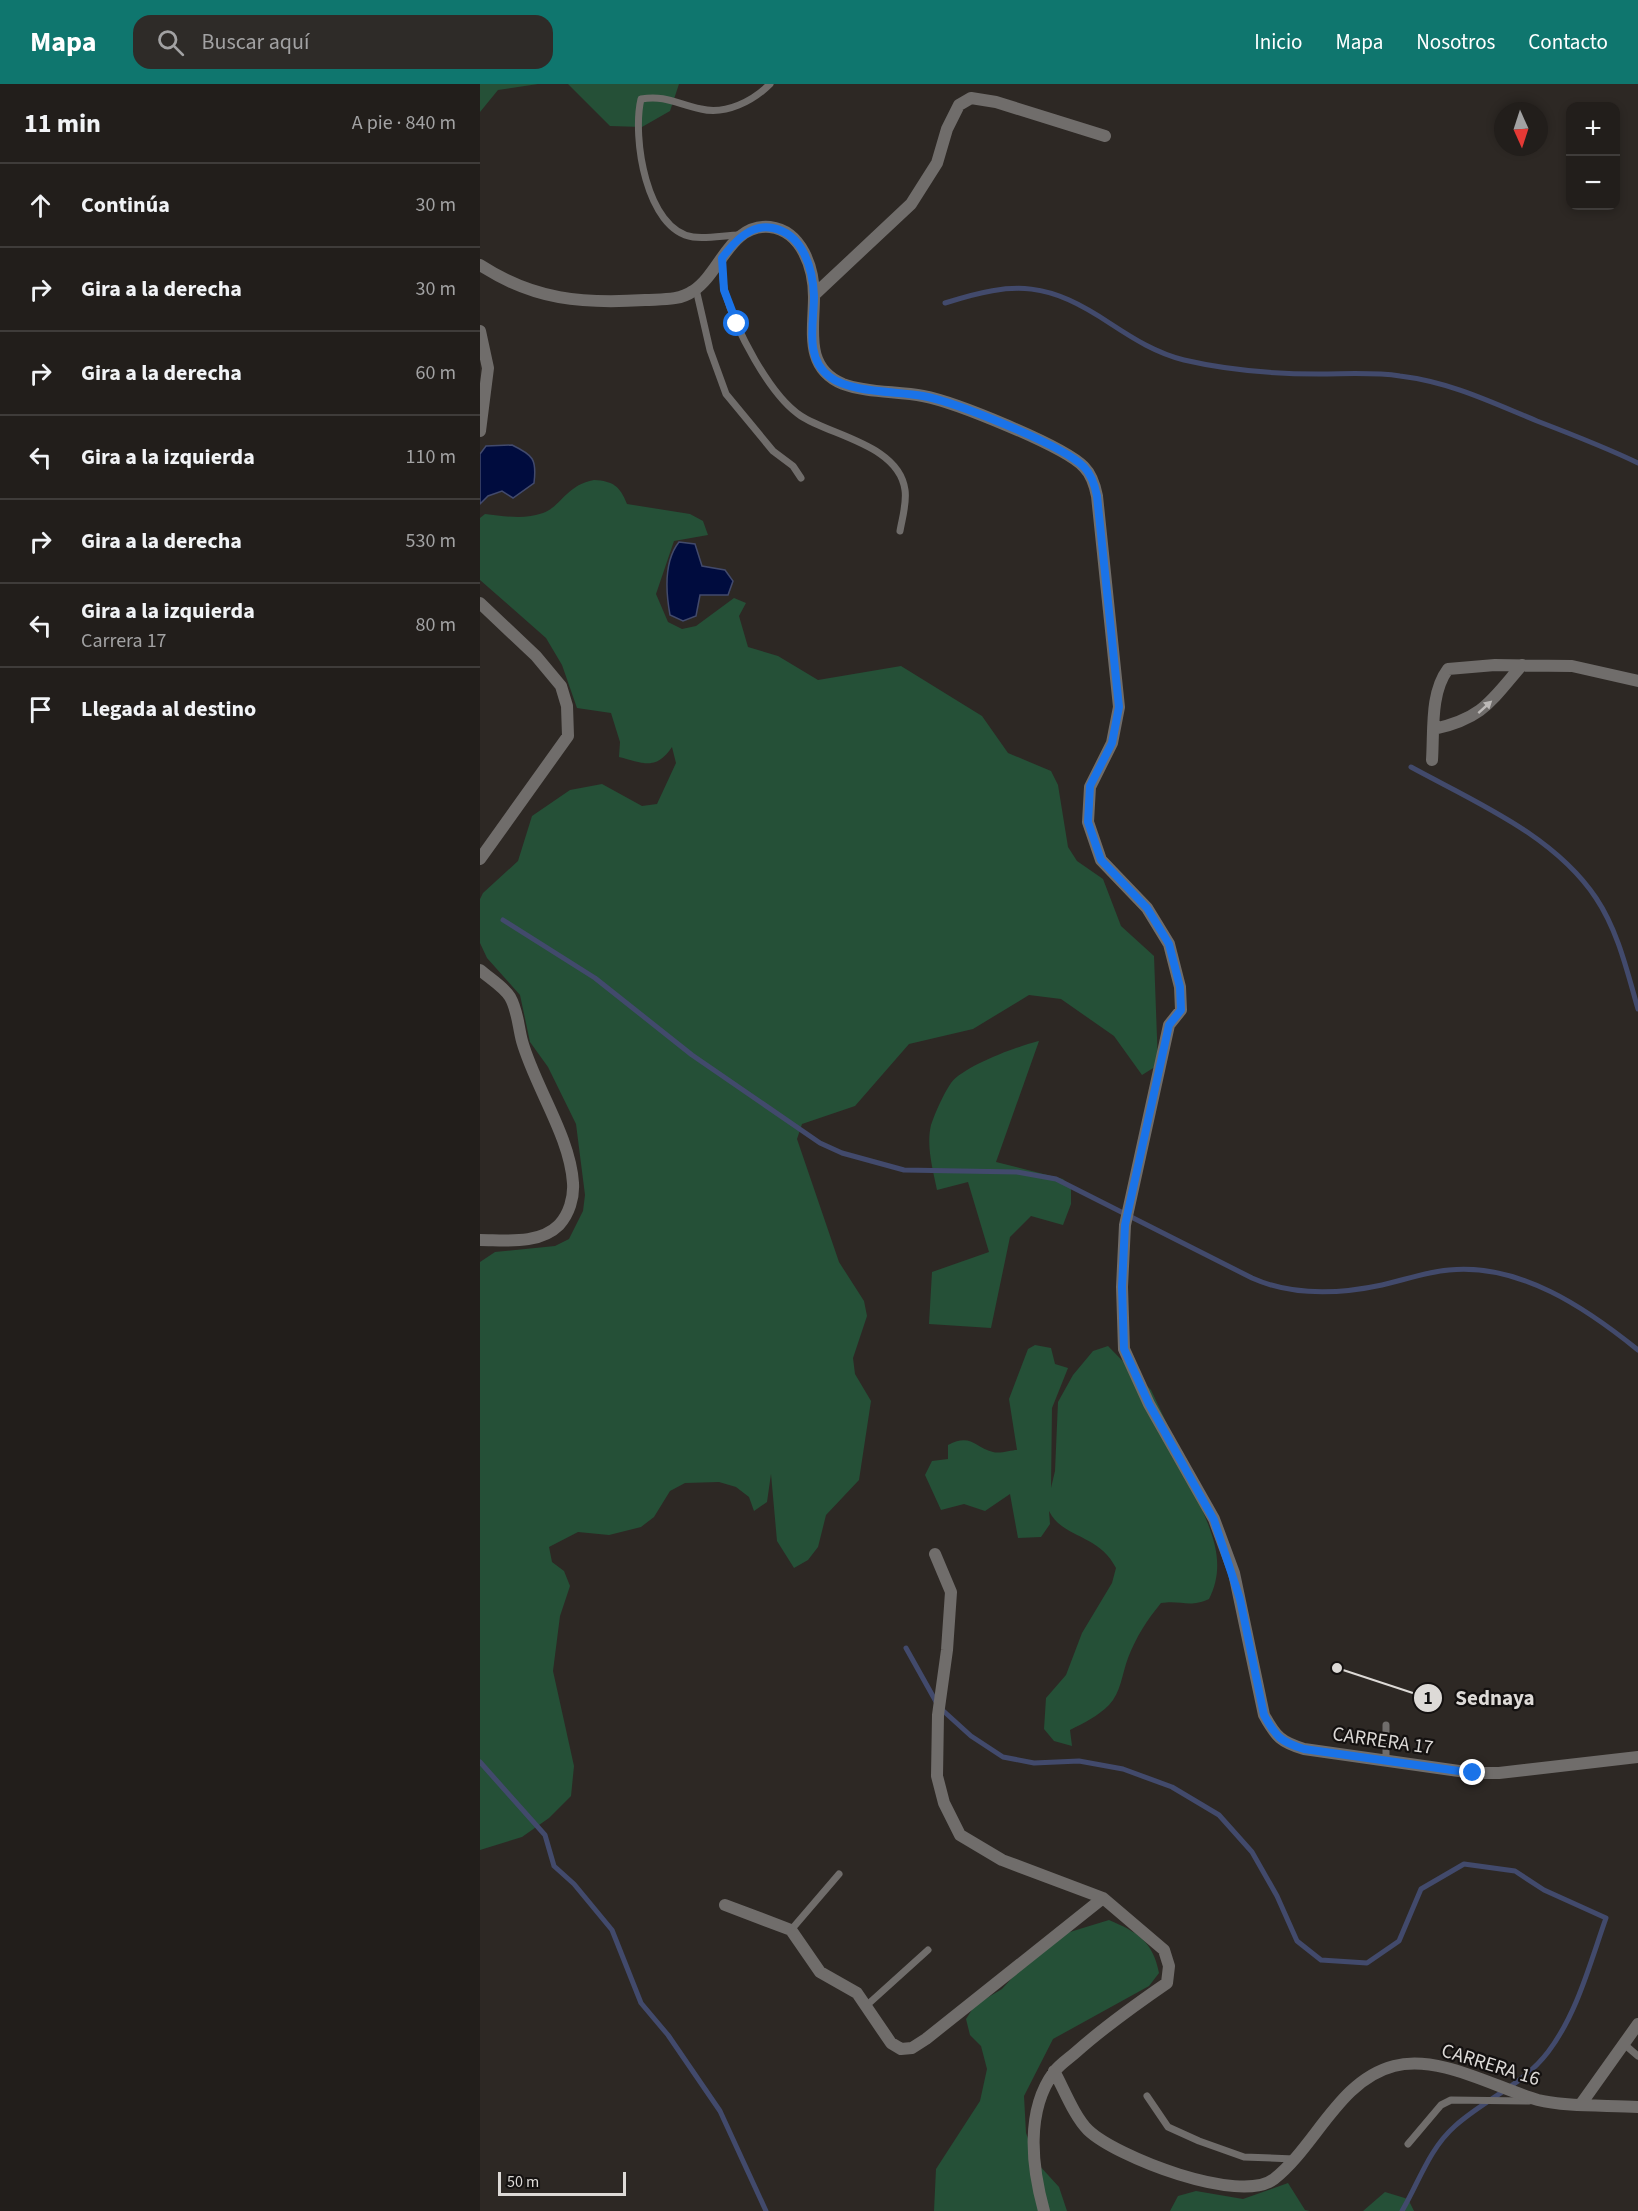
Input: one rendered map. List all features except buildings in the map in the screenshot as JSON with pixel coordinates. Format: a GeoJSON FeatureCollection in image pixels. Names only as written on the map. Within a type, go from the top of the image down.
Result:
{"type":"FeatureCollection","features":[{"type":"Feature","properties":{"kind":"street"},"geometry":{"type":"LineString","coordinates":[[814,295],[911,204],[937,163],[947,129],[959,105],[971,98],[996,102],[1105,136]]}},
{"type":"Feature","properties":{"kind":"street"},"geometry":{"type":"LineString","coordinates":[[480,265],[516,286],[571,300],[609,302],[683,297],[696,289],[743,235],[769,227],[791,234],[806,258],[814,295]]}},
{"type":"Feature","properties":{"kind":"street","name":"CARRERA 17"},"geometry":{"type":"LineString","coordinates":[[814,295],[810,335],[817,357],[830,377],[845,385],[924,396],[962,407],[1071,456],[1089,473],[1096,488],[1119,707],[1112,743],[1090,786],[1088,822],[1101,860],[1147,908],[1169,944],[1181,998],[1181,1010],[1169,1025],[1125,1225],[1122,1287],[1124,1349],[1149,1404],[1214,1520],[1234,1573],[1264,1715],[1273,1731],[1284,1743],[1304,1749],[1482,1773],[1638,1757]]}},
{"type":"Feature","properties":{"kind":"street"},"geometry":{"type":"LineString","coordinates":[[480,331],[488,368],[481,427]]}},
{"type":"Feature","properties":{"kind":"street"},"geometry":{"type":"LineString","coordinates":[[480,603],[536,656],[561,686],[567,706],[568,736],[480,859]]}},
{"type":"Feature","properties":{"kind":"street"},"geometry":{"type":"LineString","coordinates":[[1432,760],[1440,680],[1448,669],[1522,665],[1572,666],[1638,681]]}},
{"type":"Feature","properties":{"kind":"street"},"geometry":{"type":"LineString","coordinates":[[1434,729],[1461,723],[1484,710],[1522,665]]}},
{"type":"Feature","properties":{"kind":"street"},"geometry":{"type":"LineString","coordinates":[[480,970],[509,995],[513,1004],[522,1041],[562,1141],[573,1181],[573,1197],[568,1212],[552,1230],[537,1238],[480,1240]]}},
{"type":"Feature","properties":{"kind":"street"},"geometry":{"type":"LineString","coordinates":[[935,1554],[951,1592],[947,1650],[938,1715],[937,1776],[944,1803],[960,1835],[1002,1860],[1103,1898],[1164,1950],[1169,1966],[1167,1983],[1088,2041],[1054,2072],[1044,2092],[1033,2134],[1037,2186],[1044,2211]]}},
{"type":"Feature","properties":{"kind":"street"},"geometry":{"type":"LineString","coordinates":[[724,1905],[791,1930],[820,1972],[857,1993],[891,2043],[901,2049],[912,2048],[1103,1898]]}},
{"type":"Feature","properties":{"kind":"street"},"geometry":{"type":"LineString","coordinates":[[1581,2103],[1638,2024]]}},
{"type":"Feature","properties":{"kind":"street","name":"CARRERA 16"},"geometry":{"type":"LineString","coordinates":[[1054,2072],[1086,2129],[1120,2152],[1198,2180],[1242,2188],[1260,2187],[1273,2180],[1360,2083],[1395,2066],[1433,2065],[1541,2101],[1638,2108]]}},
{"type":"Feature","properties":{"kind":"lane"},"geometry":{"type":"LineString","coordinates":[[743,235],[692,237],[676,229],[657,210],[640,154],[639,108],[641,99],[658,96],[704,110],[741,105],[770,84]]}},
{"type":"Feature","properties":{"kind":"lane"},"geometry":{"type":"LineString","coordinates":[[722,258],[724,290],[737,324],[749,350],[781,397],[800,415],[866,445],[884,456],[897,473],[905,490],[900,531]]}},
{"type":"Feature","properties":{"kind":"lane"},"geometry":{"type":"LineString","coordinates":[[696,289],[710,350],[726,394],[773,451],[793,466],[801,478]]}},
{"type":"Feature","properties":{"kind":"lane"},"geometry":{"type":"LineString","coordinates":[[1386,1725],[1386,1760]]}},
{"type":"Feature","properties":{"kind":"lane"},"geometry":{"type":"LineString","coordinates":[[791,1930],[839,1874]]}},
{"type":"Feature","properties":{"kind":"lane"},"geometry":{"type":"LineString","coordinates":[[866,2006],[928,1950]]}},
{"type":"Feature","properties":{"kind":"lane"},"geometry":{"type":"LineString","coordinates":[[1624,2044],[1638,2056]]}},
{"type":"Feature","properties":{"kind":"lane"},"geometry":{"type":"LineString","coordinates":[[1148,2096],[1168,2127],[1199,2141],[1244,2157],[1294,2159]]}},
{"type":"Feature","properties":{"kind":"lane"},"geometry":{"type":"LineString","coordinates":[[1408,2144],[1441,2105],[1451,2100],[1541,2101]]}},
{"type":"Feature","properties":{"kind":"green space"},"geometry":{"type":"Polygon","coordinates":[[[480,84],[538,84],[498,90],[480,112],[480,84]]]}},
{"type":"Feature","properties":{"kind":"green space"},"geometry":{"type":"Polygon","coordinates":[[[568,84],[679,84],[670,111],[642,127],[610,126],[568,84]]]}},
{"type":"Feature","properties":{"kind":"green space"},"geometry":{"type":"Polygon","coordinates":[[[594,480],[611,483],[622,493],[627,504],[690,514],[703,521],[708,535],[674,541],[656,594],[668,622],[682,629],[696,626],[734,598],[746,603],[739,616],[748,647],[778,656],[818,680],[901,666],[982,716],[1008,753],[1051,771],[1058,785],[1068,847],[1077,861],[1103,879],[1121,926],[1154,956],[1158,1065],[1142,1075],[1114,1036],[1061,999],[1029,995],[973,1029],[909,1044],[855,1106],[802,1124],[797,1139],[839,1262],[864,1301],[867,1316],[853,1358],[855,1374],[871,1401],[859,1480],[826,1515],[818,1547],[808,1560],[794,1568],[777,1541],[771,1474],[767,1502],[754,1511],[749,1497],[736,1487],[719,1482],[685,1483],[670,1491],[654,1517],[641,1527],[609,1535],[578,1532],[549,1547],[552,1562],[564,1571],[570,1586],[560,1616],[553,1671],[574,1766],[571,1796],[549,1818],[522,1837],[480,1850],[480,1262],[495,1252],[555,1246],[569,1239],[583,1211],[585,1195],[576,1124],[548,1067],[530,1042],[520,995],[487,958],[480,943],[480,899],[483,893],[518,861],[532,816],[570,790],[602,784],[642,806],[657,804],[676,763],[672,747],[666,755],[655,762],[642,763],[619,757],[620,742],[611,713],[577,708],[562,665],[546,638],[480,580],[480,518],[485,514],[521,517],[543,513],[555,506],[577,486],[594,480]]]}},
{"type":"Feature","properties":{"kind":"green space"},"geometry":{"type":"Polygon","coordinates":[[[1039,1041],[996,1162],[1063,1179],[1071,1188],[1071,1204],[1063,1225],[1031,1216],[1010,1237],[991,1328],[929,1324],[932,1272],[989,1252],[968,1182],[937,1190],[930,1150],[931,1125],[945,1092],[951,1083],[967,1070],[1018,1047],[1039,1041]]]}},
{"type":"Feature","properties":{"kind":"green space"},"geometry":{"type":"Polygon","coordinates":[[[1035,1345],[1051,1348],[1055,1364],[1068,1368],[1052,1408],[1051,1488],[1055,1471],[1058,1402],[1073,1375],[1093,1351],[1108,1346],[1151,1390],[1183,1453],[1189,1478],[1214,1540],[1216,1555],[1215,1584],[1209,1599],[1196,1603],[1161,1603],[1135,1643],[1113,1700],[1096,1716],[1070,1730],[1072,1746],[1054,1741],[1044,1729],[1046,1698],[1066,1675],[1082,1633],[1112,1583],[1116,1568],[1100,1549],[1063,1527],[1049,1511],[1050,1524],[1041,1537],[1018,1538],[1010,1494],[985,1511],[964,1504],[941,1510],[925,1475],[932,1461],[948,1459],[948,1445],[962,1440],[996,1452],[1017,1450],[1009,1399],[1028,1349],[1035,1345]]]}},
{"type":"Feature","properties":{"kind":"green space"},"geometry":{"type":"Polygon","coordinates":[[[1109,1920],[1136,1934],[1148,1945],[1159,1973],[1149,1986],[1053,2039],[1024,2096],[1026,2133],[1038,2164],[1059,2187],[1067,2211],[934,2211],[936,2169],[980,2101],[987,2069],[981,2046],[970,2035],[966,2019],[975,2005],[1002,1989],[1047,1939],[1109,1920]]]}},
{"type":"Feature","properties":{"kind":"green space"},"geometry":{"type":"Polygon","coordinates":[[[1288,2183],[1305,2210],[1310,2211],[1170,2211],[1178,2196],[1196,2191],[1243,2199],[1288,2183]]]}},
{"type":"Feature","properties":{"kind":"green space"},"geometry":{"type":"Polygon","coordinates":[[[1385,2192],[1408,2199],[1414,2211],[1363,2211],[1385,2192]]]}},
{"type":"Feature","properties":{"kind":"shaded area"},"geometry":{"type":"Polygon","coordinates":[[[512,445],[532,459],[535,468],[534,483],[513,498],[502,491],[488,496],[480,504],[480,454],[486,446],[512,445]]]}},
{"type":"Feature","properties":{"kind":"shaded area"},"geometry":{"type":"Polygon","coordinates":[[[679,542],[695,544],[702,566],[725,570],[733,581],[728,595],[700,595],[696,616],[683,621],[670,615],[668,597],[667,577],[671,558],[679,542]]]}},
{"type":"Feature","properties":{"kind":"waterway"},"geometry":{"type":"LineString","coordinates":[[945,303],[1013,288],[1050,293],[1089,310],[1146,345],[1184,360],[1251,371],[1302,374],[1380,374],[1436,383],[1487,400],[1638,463]]}},
{"type":"Feature","properties":{"kind":"waterway"},"geometry":{"type":"LineString","coordinates":[[1411,767],[1512,822],[1536,838],[1579,876],[1596,898],[1610,924],[1638,1009]]}},
{"type":"Feature","properties":{"kind":"waterway"},"geometry":{"type":"LineString","coordinates":[[503,920],[595,978],[692,1055],[820,1143],[842,1153],[904,1170],[1017,1172],[1056,1179],[1252,1278],[1283,1288],[1316,1292],[1350,1290],[1449,1270],[1475,1270],[1501,1274],[1526,1281],[1574,1304],[1638,1350]]}},
{"type":"Feature","properties":{"kind":"waterway"},"geometry":{"type":"LineString","coordinates":[[906,1648],[939,1707],[971,1736],[1003,1757],[1034,1763],[1079,1761],[1123,1769],[1172,1787],[1219,1815],[1252,1852],[1277,1896],[1297,1941],[1321,1960],[1367,1963],[1399,1941],[1421,1889],[1464,1864],[1515,1871],[1544,1890],[1606,1918],[1575,2005],[1548,2052],[1527,2074],[1467,2116],[1446,2135],[1431,2155],[1402,2211]]}},
{"type":"Feature","properties":{"kind":"waterway"},"geometry":{"type":"LineString","coordinates":[[480,1762],[545,1835],[554,1866],[574,1884],[612,1930],[641,2003],[668,2035],[720,2111],[766,2211]]}},
{"type":"Feature","properties":{"kind":"place","name":"Sednaya"},"geometry":{"type":"Point","coordinates":[1337,1668]}},
{"type":"Feature","properties":{"kind":"route"},"geometry":{"type":"LineString","coordinates":[[737,324],[724,290],[722,258],[733,243],[743,235],[769,227],[784,230],[796,239],[806,258],[814,295],[810,335],[822,368],[830,377],[845,385],[924,396],[962,407],[1071,456],[1089,473],[1096,488],[1119,707],[1116,732],[1112,743],[1090,786],[1088,822],[1101,860],[1147,908],[1169,944],[1180,987],[1181,1010],[1169,1025],[1125,1225],[1122,1287],[1124,1349],[1149,1404],[1186,1466],[1214,1520],[1234,1573],[1248,1630],[1264,1715],[1273,1731],[1284,1743],[1304,1749],[1473,1773]]}}]}
